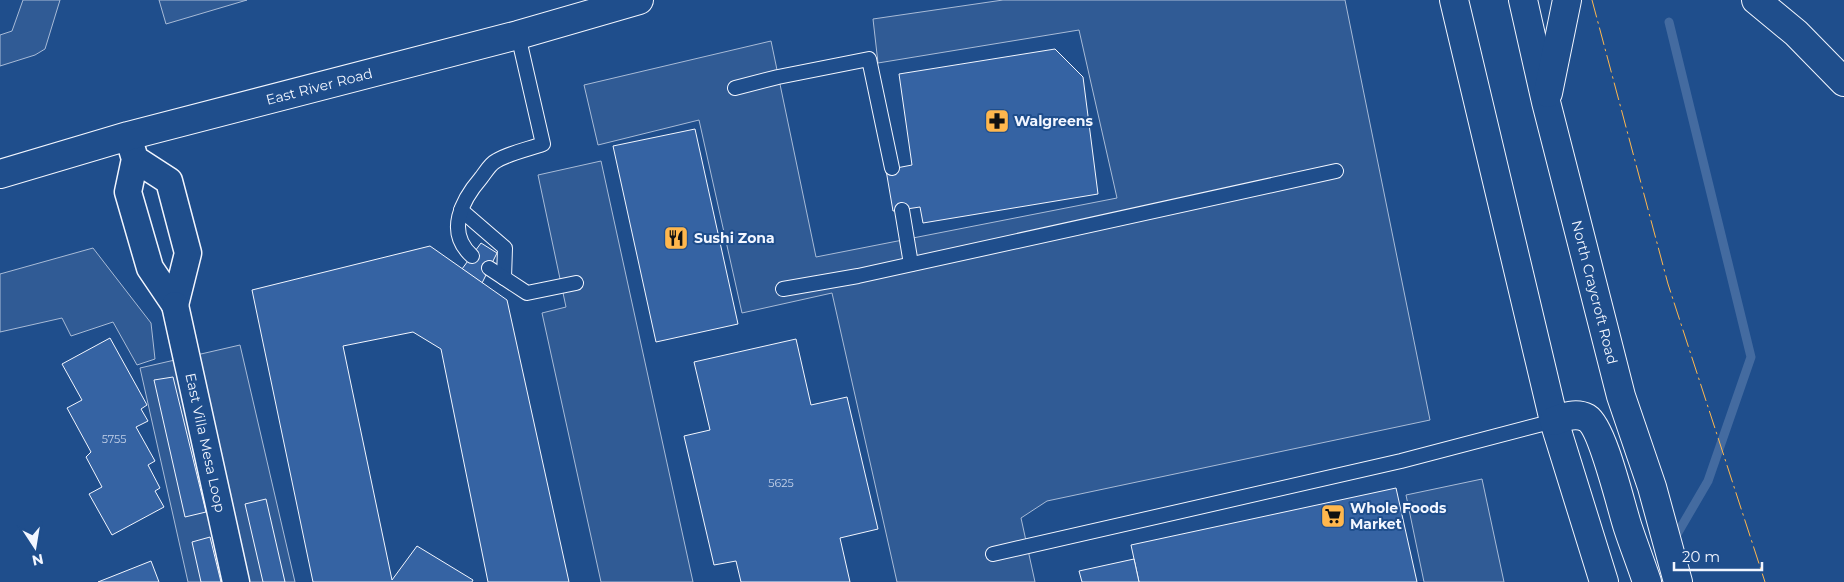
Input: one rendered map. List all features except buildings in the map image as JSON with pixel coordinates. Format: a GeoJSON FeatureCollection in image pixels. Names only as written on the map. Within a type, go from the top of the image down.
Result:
{"type":"FeatureCollection","features":[{"type":"Feature","properties":{"kind":"main road","name":"East River Road"},"geometry":{"type":"LineString","coordinates":[[0,174],[131,147],[639,0]]}},
{"type":"Feature","properties":{"kind":"main road"},"geometry":{"type":"LineString","coordinates":[[1454,0],[1554,421],[1603,579]]}},
{"type":"Feature","properties":{"kind":"main road","name":"North Craycroft Road"},"geometry":{"type":"LineString","coordinates":[[1523,0],[1546,102],[1621,396],[1652,487],[1678,582]]}},
{"type":"Feature","properties":{"kind":"main road"},"geometry":{"type":"LineString","coordinates":[[1546,102],[1567,0]]}},
{"type":"Feature","properties":{"kind":"main road"},"geometry":{"type":"LineString","coordinates":[[1756,0],[1796,34],[1844,82]]}},
{"type":"Feature","properties":{"kind":"main road"},"geometry":{"type":"LineString","coordinates":[[1554,421],[1578,415],[1588,419],[1595,428],[1602,442],[1628,529],[1647,582]]}},
{"type":"Feature","properties":{"kind":"street"},"geometry":{"type":"LineString","coordinates":[[131,147],[128,192],[150,268],[174,305]]}},
{"type":"Feature","properties":{"kind":"street"},"geometry":{"type":"LineString","coordinates":[[131,147],[168,181],[188,253],[174,305]]}},
{"type":"Feature","properties":{"kind":"street","name":"East Villa Mesa Loop"},"geometry":{"type":"LineString","coordinates":[[174,305],[236,582]]}},
{"type":"Feature","properties":{"kind":"lane"},"geometry":{"type":"LineString","coordinates":[[472,256],[463,248],[458,234],[459,217],[468,194],[495,161],[544,144],[518,35]]}},
{"type":"Feature","properties":{"kind":"lane"},"geometry":{"type":"LineString","coordinates":[[735,88],[798,72],[869,59],[892,168]]}},
{"type":"Feature","properties":{"kind":"lane"},"geometry":{"type":"LineString","coordinates":[[783,289],[858,276],[1336,171]]}},
{"type":"Feature","properties":{"kind":"lane"},"geometry":{"type":"LineString","coordinates":[[461,210],[505,248],[504,278]]}},
{"type":"Feature","properties":{"kind":"lane"},"geometry":{"type":"LineString","coordinates":[[902,210],[911,264]]}},
{"type":"Feature","properties":{"kind":"lane"},"geometry":{"type":"LineString","coordinates":[[489,268],[527,293],[576,283]]}},
{"type":"Feature","properties":{"kind":"lane"},"geometry":{"type":"LineString","coordinates":[[993,554],[1400,461],[1554,421]]}},
{"type":"Feature","properties":{"kind":"shaded area"},"geometry":{"type":"Polygon","coordinates":[[[23,0],[60,0],[45,49],[35,55],[0,66],[0,35],[12,31],[23,0]]]}},
{"type":"Feature","properties":{"kind":"shaded area"},"geometry":{"type":"Polygon","coordinates":[[[159,0],[247,0],[166,24],[159,0]]]}},
{"type":"Feature","properties":{"kind":"shaded area"},"geometry":{"type":"Polygon","coordinates":[[[1003,0],[1345,0],[1430,420],[1047,501],[1021,518],[1035,582],[897,582],[832,293],[742,313],[699,120],[598,145],[584,85],[771,41],[816,257],[1117,198],[1079,30],[878,63],[873,19],[1003,0]]]}},
{"type":"Feature","properties":{"kind":"shaded area"},"geometry":{"type":"Polygon","coordinates":[[[601,161],[693,582],[601,582],[542,313],[566,307],[538,175],[601,161]]]}},
{"type":"Feature","properties":{"kind":"shaded area"},"geometry":{"type":"Polygon","coordinates":[[[93,248],[151,323],[155,359],[137,365],[113,322],[71,336],[62,318],[0,332],[0,274],[93,248]]]}},
{"type":"Feature","properties":{"kind":"shaded area"},"geometry":{"type":"Polygon","coordinates":[[[240,345],[295,582],[188,582],[140,368],[240,345]]]}},
{"type":"Feature","properties":{"kind":"shaded area"},"geometry":{"type":"Polygon","coordinates":[[[1482,479],[1504,582],[1424,582],[1406,495],[1482,479]]]}},
{"type":"Feature","properties":{"kind":"waterway"},"geometry":{"type":"LineString","coordinates":[[1669,22],[1751,357],[1708,481],[1673,541]]}},
{"type":"Feature","properties":{"kind":"power"},"geometry":{"type":"LineString","coordinates":[[1592,0],[1668,284],[1765,582]]}},
{"type":"Feature","properties":{"kind":"place","name":"Walgreens"},"geometry":{"type":"Point","coordinates":[997,121]}},
{"type":"Feature","properties":{"kind":"place","name":"Sushi Zona"},"geometry":{"type":"Point","coordinates":[676,238]}},
{"type":"Feature","properties":{"kind":"place","name":"Whole Foods Market"},"geometry":{"type":"Point","coordinates":[1333,516]}}]}
